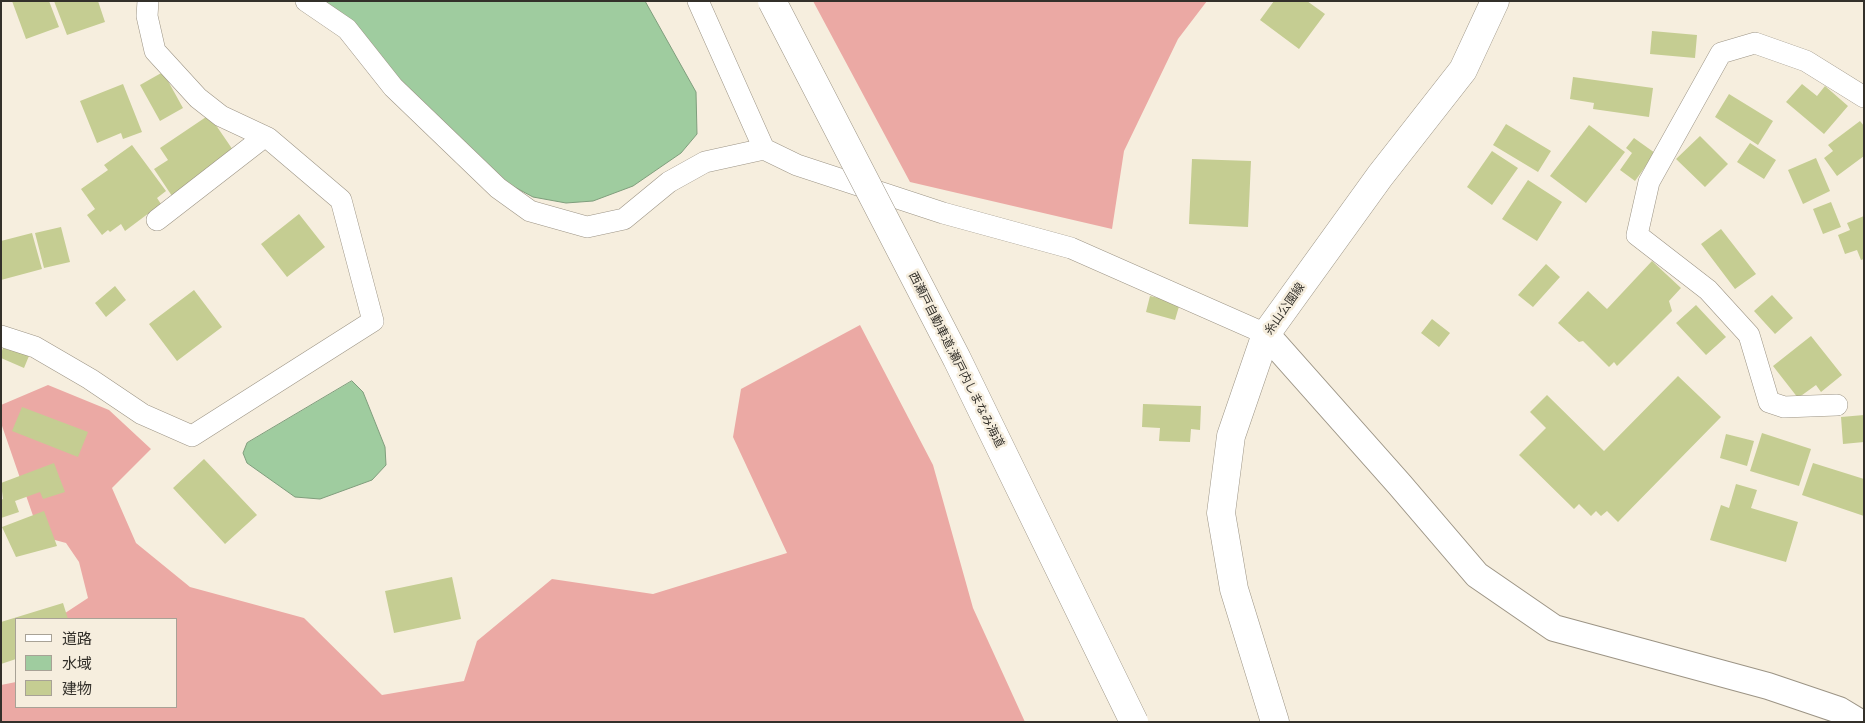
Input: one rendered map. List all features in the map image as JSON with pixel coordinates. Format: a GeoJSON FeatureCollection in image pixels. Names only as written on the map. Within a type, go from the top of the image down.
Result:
{"type":"FeatureCollection","features":[{"type":"Feature","properties":{"kind":"main road","name":"西瀬戸自動車道;瀬戸内しまなみ海道"},"geometry":{"type":"LineString","coordinates":[[772,1],[956,359],[1134,722]]}},
{"type":"Feature","properties":{"kind":"main road","name":"糸山公園線"},"geometry":{"type":"LineString","coordinates":[[1275,722],[1234,589],[1221,513],[1231,436],[1266,334],[1380,176],[1463,70],[1495,1]]}},
{"type":"Feature","properties":{"kind":"street"},"geometry":{"type":"LineString","coordinates":[[1,336],[35,347],[90,379],[142,414],[192,436],[373,321],[341,200],[264,137],[221,116],[198,98],[155,51],[147,16],[148,1]]}},
{"type":"Feature","properties":{"kind":"street"},"geometry":{"type":"LineString","coordinates":[[306,1],[347,29],[394,86],[498,188],[530,211],[587,227],[624,219],[669,182],[705,162],[764,149],[797,165],[942,213],[1071,248],[1266,334],[1477,575],[1554,628],[1768,686],[1839,710],[1858,722]]}},
{"type":"Feature","properties":{"kind":"street"},"geometry":{"type":"LineString","coordinates":[[698,1],[764,149]]}},
{"type":"Feature","properties":{"kind":"street"},"geometry":{"type":"LineString","coordinates":[[1837,405],[1784,407],[1769,402],[1749,335],[1708,290],[1637,235],[1649,182],[1720,53],[1755,43],[1806,62],[1864,97]]}},
{"type":"Feature","properties":{"kind":"street"},"geometry":{"type":"LineString","coordinates":[[157,220],[264,137]]}},
{"type":"Feature","properties":{"kind":"shaded area"},"geometry":{"type":"Polygon","coordinates":[[[813,1],[1207,1],[1178,39],[1124,151],[1112,229],[910,182],[813,1]]]}},
{"type":"Feature","properties":{"kind":"shaded area"},"geometry":{"type":"Polygon","coordinates":[[[860,325],[933,465],[973,608],[1025,722],[1,722],[1,685],[15,682],[15,708],[178,708],[178,618],[58,618],[88,598],[79,562],[66,543],[40,536],[1,423],[1,405],[48,385],[109,410],[151,449],[112,488],[136,543],[190,587],[304,618],[382,695],[464,681],[477,641],[552,579],[653,594],[787,553],[733,437],[741,389],[860,325]]]}},
{"type":"Feature","properties":{"kind":"water"},"geometry":{"type":"Polygon","coordinates":[[[326,1],[645,1],[696,92],[697,134],[681,153],[633,186],[593,201],[566,203],[533,197],[509,184],[377,63],[356,30],[326,1]]]}},
{"type":"Feature","properties":{"kind":"water"},"geometry":{"type":"Polygon","coordinates":[[[352,381],[363,392],[385,447],[386,465],[372,480],[320,499],[295,497],[247,463],[243,453],[247,443],[352,381]]]}},
{"type":"Feature","properties":{"kind":"building"},"geometry":{"type":"Polygon","coordinates":[[[12,1],[49,1],[59,27],[26,39],[12,1]]]}},
{"type":"Feature","properties":{"kind":"building"},"geometry":{"type":"Polygon","coordinates":[[[54,1],[98,1],[105,22],[67,35],[54,1]]]}},
{"type":"Feature","properties":{"kind":"building"},"geometry":{"type":"Polygon","coordinates":[[[1274,1],[1307,1],[1325,14],[1299,49],[1260,20],[1274,1]]]}},
{"type":"Feature","properties":{"kind":"building"},"geometry":{"type":"Polygon","coordinates":[[[1652,31],[1697,35],[1695,58],[1650,54],[1652,31]]]}},
{"type":"Feature","properties":{"kind":"building"},"geometry":{"type":"Polygon","coordinates":[[[163,72],[183,108],[160,121],[140,85],[163,72]]]}},
{"type":"Feature","properties":{"kind":"building"},"geometry":{"type":"Polygon","coordinates":[[[1573,77],[1653,88],[1649,117],[1593,109],[1594,103],[1570,99],[1573,77]]]}},
{"type":"Feature","properties":{"kind":"building"},"geometry":{"type":"Polygon","coordinates":[[[123,84],[142,132],[123,139],[121,133],[97,143],[80,101],[123,84]]]}},
{"type":"Feature","properties":{"kind":"building"},"geometry":{"type":"Polygon","coordinates":[[[1802,84],[1817,96],[1825,86],[1848,106],[1824,134],[1786,102],[1802,84]]]}},
{"type":"Feature","properties":{"kind":"building"},"geometry":{"type":"Polygon","coordinates":[[[1729,94],[1773,121],[1758,145],[1715,117],[1729,94]]]}},
{"type":"Feature","properties":{"kind":"building"},"geometry":{"type":"Polygon","coordinates":[[[209,115],[235,153],[172,196],[154,169],[168,160],[160,148],[209,115]]]}},
{"type":"Feature","properties":{"kind":"building"},"geometry":{"type":"Polygon","coordinates":[[[1860,121],[1864,126],[1864,156],[1837,176],[1824,158],[1833,151],[1828,145],[1860,121]]]}},
{"type":"Feature","properties":{"kind":"building"},"geometry":{"type":"Polygon","coordinates":[[[1506,124],[1551,151],[1538,172],[1493,145],[1506,124]]]}},
{"type":"Feature","properties":{"kind":"building"},"geometry":{"type":"Polygon","coordinates":[[[1589,125],[1625,152],[1586,203],[1550,176],[1589,125]]]}},
{"type":"Feature","properties":{"kind":"building"},"geometry":{"type":"Polygon","coordinates":[[[1700,136],[1728,164],[1705,187],[1676,159],[1700,136]]]}},
{"type":"Feature","properties":{"kind":"building"},"geometry":{"type":"Polygon","coordinates":[[[1634,138],[1655,153],[1635,181],[1620,170],[1632,153],[1626,148],[1634,138]]]}},
{"type":"Feature","properties":{"kind":"building"},"geometry":{"type":"Polygon","coordinates":[[[1750,143],[1776,160],[1764,179],[1737,162],[1750,143]]]}},
{"type":"Feature","properties":{"kind":"building"},"geometry":{"type":"Polygon","coordinates":[[[132,145],[166,191],[157,198],[161,204],[125,231],[121,224],[102,235],[87,215],[95,209],[81,189],[108,170],[104,165],[132,145]]]}},
{"type":"Feature","properties":{"kind":"building"},"geometry":{"type":"Polygon","coordinates":[[[1492,151],[1518,168],[1492,205],[1467,187],[1492,151]]]}},
{"type":"Feature","properties":{"kind":"building"},"geometry":{"type":"Polygon","coordinates":[[[1816,158],[1830,191],[1803,204],[1788,170],[1816,158]]]}},
{"type":"Feature","properties":{"kind":"building"},"geometry":{"type":"Polygon","coordinates":[[[1192,159],[1251,161],[1248,227],[1189,224],[1192,159]]]}},
{"type":"Feature","properties":{"kind":"building"},"geometry":{"type":"Polygon","coordinates":[[[1528,180],[1562,202],[1537,241],[1502,219],[1528,180]]]}},
{"type":"Feature","properties":{"kind":"building"},"geometry":{"type":"Polygon","coordinates":[[[1831,202],[1841,227],[1823,234],[1813,209],[1831,202]]]}},
{"type":"Feature","properties":{"kind":"building"},"geometry":{"type":"Polygon","coordinates":[[[299,214],[325,247],[287,277],[261,244],[299,214]]]}},
{"type":"Feature","properties":{"kind":"building"},"geometry":{"type":"Polygon","coordinates":[[[1864,216],[1864,259],[1861,260],[1857,250],[1845,254],[1838,235],[1850,230],[1847,223],[1864,216]]]}},
{"type":"Feature","properties":{"kind":"building"},"geometry":{"type":"Polygon","coordinates":[[[61,227],[70,262],[44,268],[35,233],[61,227]]]}},
{"type":"Feature","properties":{"kind":"building"},"geometry":{"type":"Polygon","coordinates":[[[1721,229],[1756,274],[1735,289],[1701,244],[1721,229]]]}},
{"type":"Feature","properties":{"kind":"building"},"geometry":{"type":"Polygon","coordinates":[[[32,233],[42,269],[1,280],[1,241],[32,233]]]}},
{"type":"Feature","properties":{"kind":"building"},"geometry":{"type":"Polygon","coordinates":[[[1652,261],[1681,288],[1669,301],[1672,311],[1617,366],[1614,362],[1609,367],[1583,341],[1579,342],[1558,323],[1588,291],[1607,309],[1652,261]]]}},
{"type":"Feature","properties":{"kind":"building"},"geometry":{"type":"Polygon","coordinates":[[[1546,264],[1560,277],[1533,307],[1518,295],[1546,264]]]}},
{"type":"Feature","properties":{"kind":"building"},"geometry":{"type":"Polygon","coordinates":[[[115,286],[126,300],[106,317],[95,303],[115,286]]]}},
{"type":"Feature","properties":{"kind":"building"},"geometry":{"type":"Polygon","coordinates":[[[194,290],[222,327],[177,361],[149,324],[194,290]]]}},
{"type":"Feature","properties":{"kind":"building"},"geometry":{"type":"Polygon","coordinates":[[[1772,295],[1793,318],[1775,334],[1754,311],[1772,295]]]}},
{"type":"Feature","properties":{"kind":"building"},"geometry":{"type":"Polygon","coordinates":[[[1150,296],[1180,303],[1175,320],[1146,312],[1150,296]]]}},
{"type":"Feature","properties":{"kind":"building"},"geometry":{"type":"Polygon","coordinates":[[[1696,305],[1726,337],[1706,355],[1676,323],[1696,305]]]}},
{"type":"Feature","properties":{"kind":"building"},"geometry":{"type":"Polygon","coordinates":[[[1432,319],[1450,333],[1439,347],[1421,333],[1432,319]]]}},
{"type":"Feature","properties":{"kind":"building"},"geometry":{"type":"Polygon","coordinates":[[[1811,336],[1842,375],[1821,392],[1816,385],[1798,398],[1773,366],[1811,336]]]}},
{"type":"Feature","properties":{"kind":"building"},"geometry":{"type":"Polygon","coordinates":[[[6,341],[31,351],[24,368],[1,358],[6,341]]]}},
{"type":"Feature","properties":{"kind":"building"},"geometry":{"type":"Polygon","coordinates":[[[1678,376],[1721,417],[1618,522],[1607,511],[1601,516],[1596,511],[1591,516],[1579,504],[1574,509],[1519,455],[1546,428],[1530,412],[1547,395],[1604,451],[1678,376]]]}},
{"type":"Feature","properties":{"kind":"building"},"geometry":{"type":"Polygon","coordinates":[[[1143,404],[1201,406],[1200,430],[1191,429],[1190,442],[1159,441],[1160,428],[1142,427],[1143,404]]]}},
{"type":"Feature","properties":{"kind":"building"},"geometry":{"type":"Polygon","coordinates":[[[22,407],[88,432],[78,457],[12,431],[22,407]]]}},
{"type":"Feature","properties":{"kind":"building"},"geometry":{"type":"Polygon","coordinates":[[[1864,415],[1864,442],[1843,444],[1841,417],[1864,415]]]}},
{"type":"Feature","properties":{"kind":"building"},"geometry":{"type":"Polygon","coordinates":[[[1762,433],[1811,449],[1799,486],[1750,471],[1762,433]]]}},
{"type":"Feature","properties":{"kind":"building"},"geometry":{"type":"Polygon","coordinates":[[[1726,434],[1754,441],[1747,466],[1720,458],[1726,434]]]}},
{"type":"Feature","properties":{"kind":"building"},"geometry":{"type":"Polygon","coordinates":[[[204,459],[257,515],[225,544],[173,488],[204,459]]]}},
{"type":"Feature","properties":{"kind":"building"},"geometry":{"type":"Polygon","coordinates":[[[54,463],[65,492],[43,499],[40,492],[15,501],[19,512],[1,518],[1,500],[3,499],[1,483],[54,463]]]}},
{"type":"Feature","properties":{"kind":"building"},"geometry":{"type":"Polygon","coordinates":[[[1813,463],[1864,479],[1864,516],[1802,495],[1813,463]]]}},
{"type":"Feature","properties":{"kind":"building"},"geometry":{"type":"Polygon","coordinates":[[[1736,484],[1757,490],[1751,508],[1798,522],[1786,562],[1710,540],[1721,505],[1729,508],[1736,484]]]}},
{"type":"Feature","properties":{"kind":"building"},"geometry":{"type":"Polygon","coordinates":[[[44,511],[57,546],[16,557],[2,527],[44,511]]]}},
{"type":"Feature","properties":{"kind":"building"},"geometry":{"type":"Polygon","coordinates":[[[452,577],[461,619],[394,633],[385,591],[452,577]]]}},
{"type":"Feature","properties":{"kind":"building"},"geometry":{"type":"Polygon","coordinates":[[[63,603],[68,618],[15,618],[15,659],[1,664],[1,622],[63,603]]]}}]}
